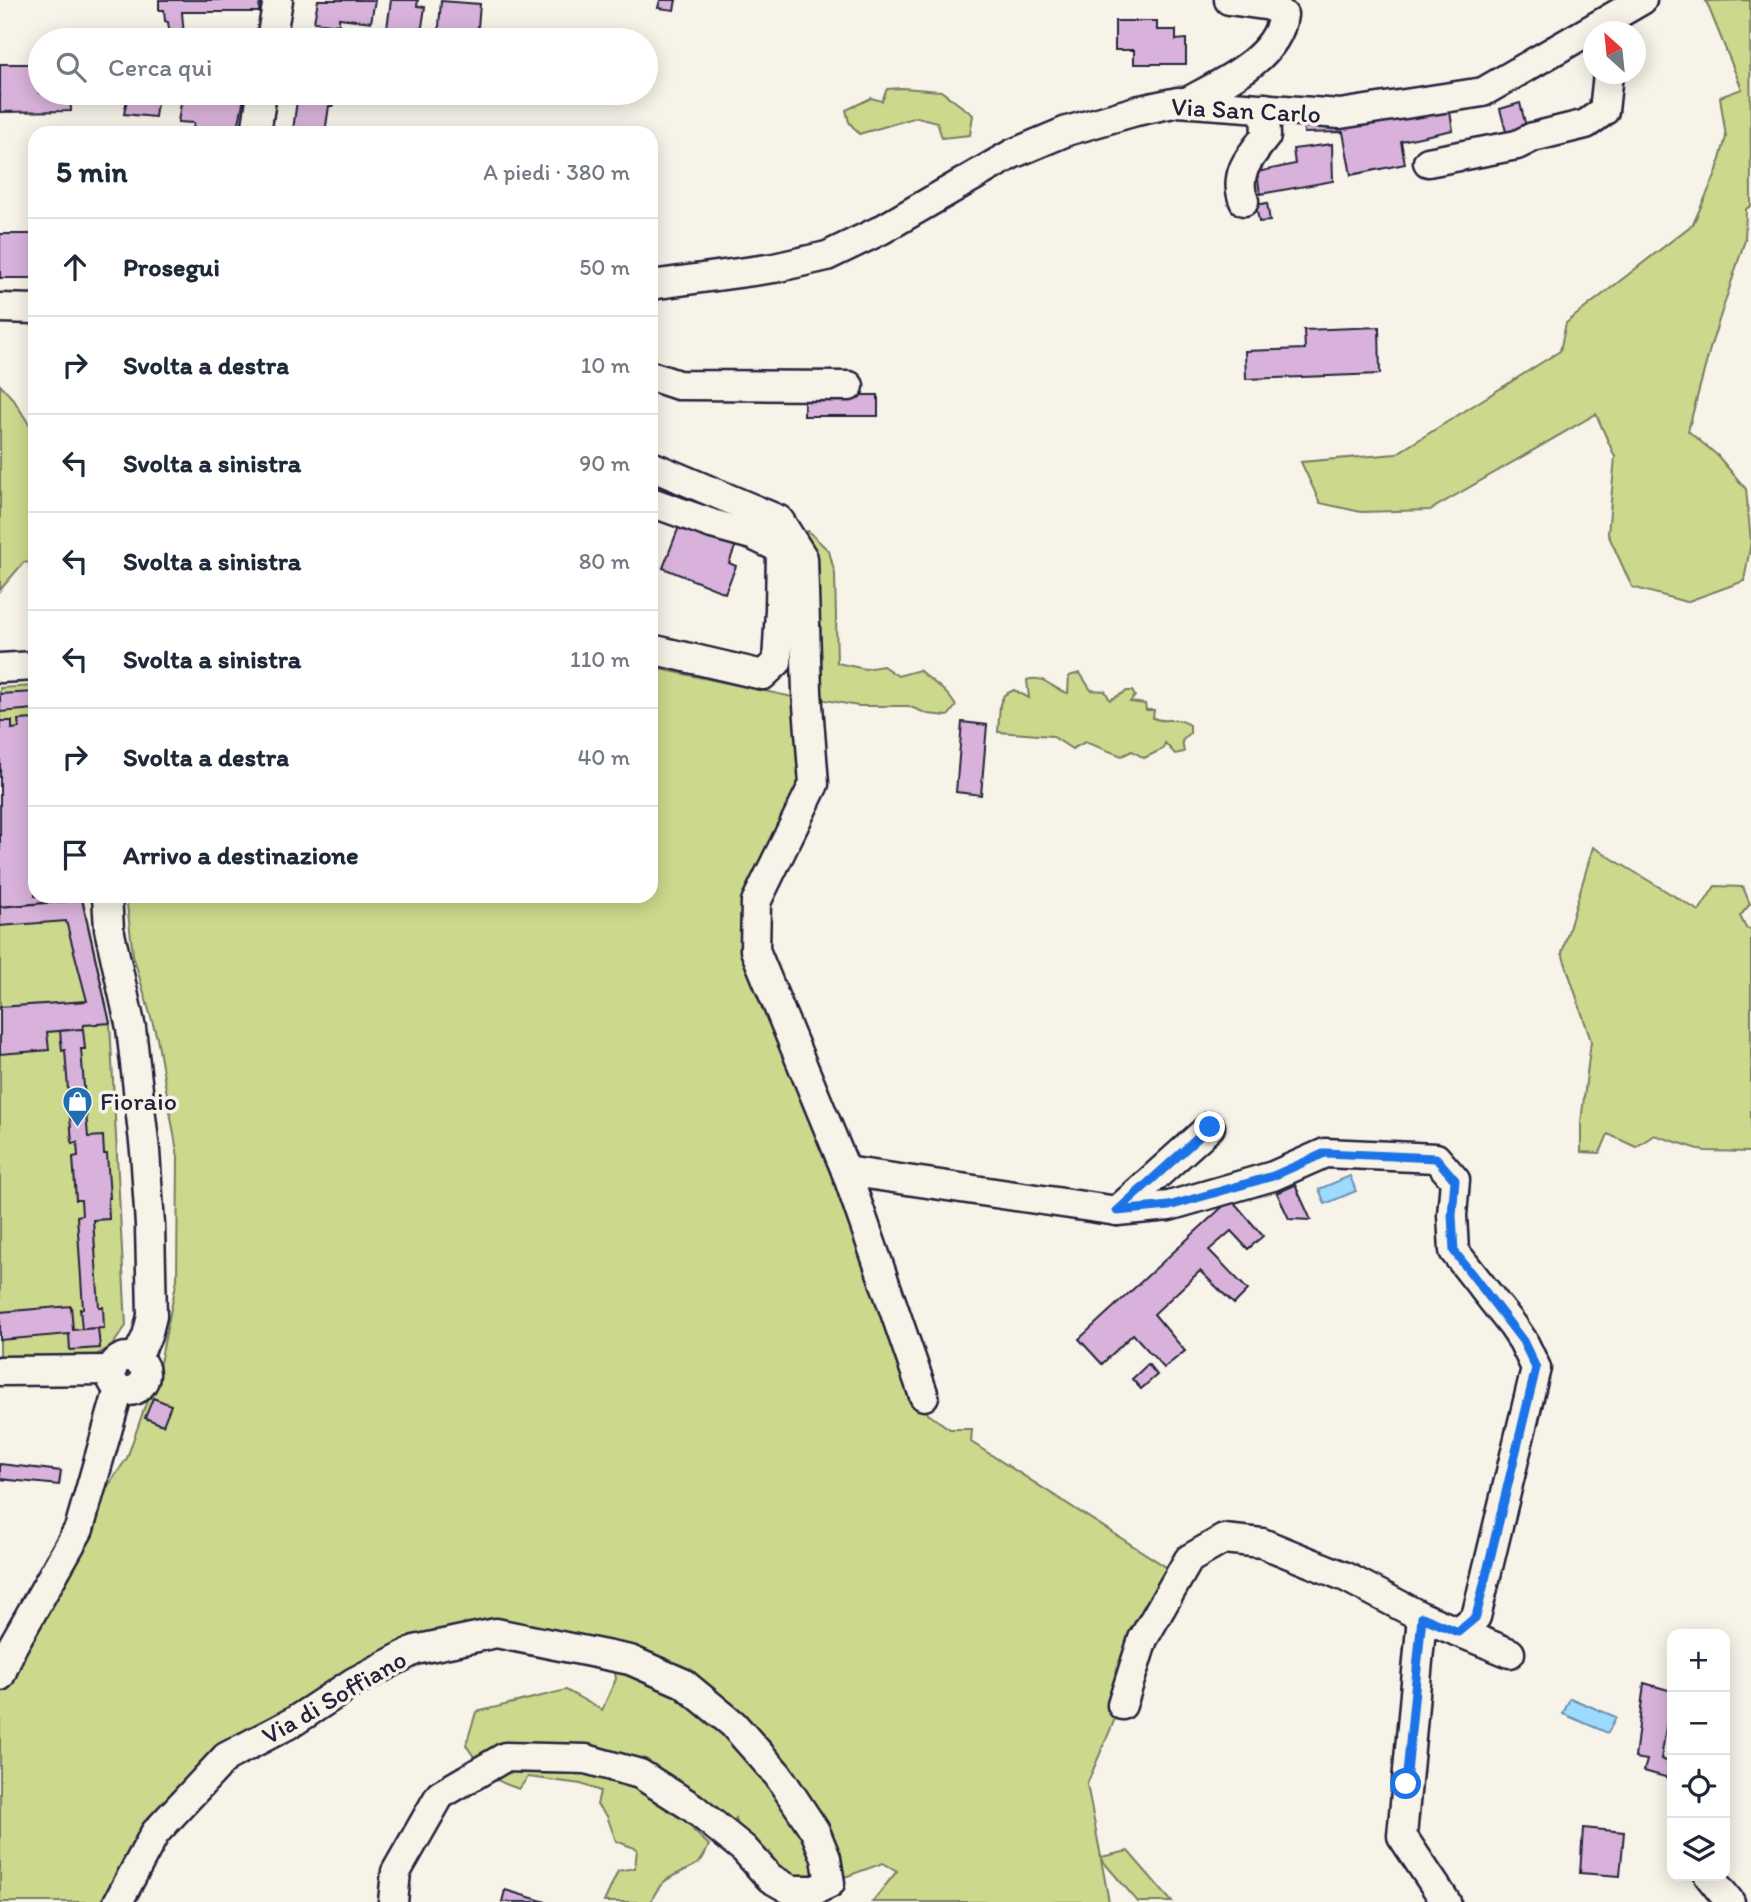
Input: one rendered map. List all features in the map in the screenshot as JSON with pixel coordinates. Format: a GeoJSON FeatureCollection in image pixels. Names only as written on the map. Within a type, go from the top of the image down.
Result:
{"type":"FeatureCollection","features":[{"type":"Feature","properties":{"kind":"street"},"geometry":{"type":"LineString","coordinates":[[273,28],[278,0]]}},
{"type":"Feature","properties":{"kind":"street"},"geometry":{"type":"LineString","coordinates":[[1187,102],[1231,78],[1270,48],[1282,30],[1283,15],[1271,6],[1229,0]]}},
{"type":"Feature","properties":{"kind":"street","name":"Via San Carlo"},"geometry":{"type":"LineString","coordinates":[[1616,21],[1642,0]]}},
{"type":"Feature","properties":{"kind":"street","name":"Via San Carlo"},"geometry":{"type":"LineString","coordinates":[[658,284],[774,268],[827,256],[881,230],[1012,154],[1102,120],[1178,102],[1340,114],[1483,92],[1583,39]]}},
{"type":"Feature","properties":{"kind":"street"},"geometry":{"type":"LineString","coordinates":[[1429,162],[1517,145],[1586,124],[1604,111],[1607,84]]}},
{"type":"Feature","properties":{"kind":"street"},"geometry":{"type":"LineString","coordinates":[[257,126],[260,105]]}},
{"type":"Feature","properties":{"kind":"street"},"geometry":{"type":"LineString","coordinates":[[1244,201],[1239,190],[1240,177],[1250,156],[1266,136],[1265,108]]}},
{"type":"Feature","properties":{"kind":"street"},"geometry":{"type":"LineString","coordinates":[[0,308],[28,309]]}},
{"type":"Feature","properties":{"kind":"street"},"geometry":{"type":"LineString","coordinates":[[658,378],[678,384],[849,386]]}},
{"type":"Feature","properties":{"kind":"street"},"geometry":{"type":"LineString","coordinates":[[658,469],[779,520],[803,558],[807,692],[814,784],[756,902],[755,950],[846,1171],[924,1396]]}},
{"type":"Feature","properties":{"kind":"street"},"geometry":{"type":"LineString","coordinates":[[658,505],[752,535],[780,549],[780,610],[777,662],[763,676],[658,651]]}},
{"type":"Feature","properties":{"kind":"street"},"geometry":{"type":"LineString","coordinates":[[0,668],[28,666]]}},
{"type":"Feature","properties":{"kind":"street"},"geometry":{"type":"LineString","coordinates":[[0,1676],[12,1647],[79,1529],[122,1373],[147,1336],[152,1316],[145,1152],[131,1028],[109,929],[107,903]]}},
{"type":"Feature","properties":{"kind":"street"},"geometry":{"type":"LineString","coordinates":[[1117,1211],[1210,1127]]}},
{"type":"Feature","properties":{"kind":"street"},"geometry":{"type":"LineString","coordinates":[[846,1171],[1117,1211],[1169,1206],[1273,1176],[1325,1153],[1436,1158],[1455,1180],[1452,1215],[1454,1251],[1523,1341],[1536,1368],[1476,1617],[1458,1632]]}},
{"type":"Feature","properties":{"kind":"street"},"geometry":{"type":"LineString","coordinates":[[0,1371],[122,1373]]}},
{"type":"Feature","properties":{"kind":"street"},"geometry":{"type":"LineString","coordinates":[[1122,1705],[1143,1639],[1189,1559],[1224,1539],[1262,1543],[1346,1577],[1422,1617],[1510,1653]]}},
{"type":"Feature","properties":{"kind":"street"},"geometry":{"type":"LineString","coordinates":[[1422,1617],[1402,1836],[1447,1902]]}},
{"type":"Feature","properties":{"kind":"street","name":"Via di Soffiano"},"geometry":{"type":"LineString","coordinates":[[118,1902],[155,1833],[226,1757],[293,1722],[354,1682],[415,1650],[496,1633],[630,1660],[683,1684],[733,1724],[778,1775],[815,1831],[826,1858],[830,1883],[815,1890],[791,1891],[770,1878],[744,1849],[692,1807],[640,1774],[586,1759],[505,1757],[440,1795],[396,1872],[393,1902]]}},
{"type":"Feature","properties":{"kind":"street"},"geometry":{"type":"LineString","coordinates":[[1713,1881],[1730,1902]]}},
{"type":"Feature","properties":{"kind":"green space"},"geometry":{"type":"Polygon","coordinates":[[[1750,0],[1751,206],[1746,209],[1745,240],[1711,345],[1688,431],[1717,455],[1746,489],[1751,542],[1744,581],[1686,602],[1632,587],[1608,534],[1615,457],[1596,414],[1430,510],[1361,512],[1320,503],[1301,462],[1396,454],[1560,351],[1566,323],[1693,224],[1716,174],[1726,137],[1720,97],[1742,89],[1706,1],[1750,0]]]}},
{"type":"Feature","properties":{"kind":"green space"},"geometry":{"type":"Polygon","coordinates":[[[887,89],[941,91],[973,115],[970,135],[942,138],[937,122],[917,117],[859,134],[849,122],[846,110],[871,98],[882,101],[887,89]]]}},
{"type":"Feature","properties":{"kind":"green space"},"geometry":{"type":"Polygon","coordinates":[[[0,385],[14,400],[28,423],[28,563],[24,562],[0,590],[0,385]]]}},
{"type":"Feature","properties":{"kind":"green space"},"geometry":{"type":"Polygon","coordinates":[[[808,531],[829,551],[835,574],[837,663],[865,669],[883,666],[898,676],[919,670],[944,691],[956,706],[948,716],[928,714],[908,706],[858,706],[820,699],[802,533],[808,531]]]}},
{"type":"Feature","properties":{"kind":"green space"},"geometry":{"type":"Polygon","coordinates":[[[658,668],[802,699],[803,788],[742,910],[864,1255],[928,1414],[950,1429],[972,1429],[971,1442],[1177,1574],[1087,1784],[1101,1857],[1128,1851],[1172,1902],[1138,1902],[1101,1859],[1109,1902],[872,1902],[897,1871],[883,1863],[842,1878],[797,1880],[792,1873],[774,1871],[769,1863],[770,1852],[746,1862],[736,1818],[717,1833],[697,1824],[693,1830],[709,1845],[703,1858],[660,1886],[651,1902],[604,1902],[618,1871],[635,1868],[637,1849],[616,1841],[607,1816],[597,1805],[600,1791],[581,1784],[528,1777],[519,1789],[500,1782],[487,1773],[466,1745],[476,1712],[566,1690],[602,1710],[616,1679],[613,1657],[496,1633],[415,1650],[226,1757],[118,1902],[0,1902],[0,1676],[79,1529],[127,1458],[160,1363],[177,1279],[178,1157],[157,1038],[133,955],[127,903],[658,903],[658,668]]]}},
{"type":"Feature","properties":{"kind":"green space"},"geometry":{"type":"Polygon","coordinates":[[[1080,673],[1091,690],[1105,691],[1110,700],[1132,691],[1135,696],[1130,702],[1145,704],[1146,710],[1154,710],[1153,718],[1190,725],[1190,733],[1182,741],[1184,752],[1175,754],[1165,743],[1163,749],[1144,758],[1132,751],[1122,756],[1085,742],[1072,749],[1052,736],[998,732],[1000,704],[1004,695],[1014,690],[1029,698],[1027,680],[1033,679],[1044,681],[1068,693],[1069,676],[1080,673]]]}},
{"type":"Feature","properties":{"kind":"green space"},"geometry":{"type":"Polygon","coordinates":[[[28,686],[28,903],[84,903],[110,1023],[126,1326],[111,1347],[85,1361],[0,1367],[0,688],[28,686]]]}},
{"type":"Feature","properties":{"kind":"green space"},"geometry":{"type":"Polygon","coordinates":[[[1593,847],[1699,911],[1715,886],[1743,887],[1750,904],[1740,916],[1746,928],[1751,929],[1751,1152],[1705,1151],[1654,1135],[1636,1147],[1608,1134],[1600,1153],[1581,1152],[1581,1122],[1591,1041],[1562,953],[1593,847]]]}},
{"type":"Feature","properties":{"kind":"water"},"geometry":{"type":"Polygon","coordinates":[[[1350,1176],[1356,1191],[1325,1204],[1319,1189],[1350,1176]]]}},
{"type":"Feature","properties":{"kind":"water"},"geometry":{"type":"Polygon","coordinates":[[[1570,1698],[1616,1717],[1608,1733],[1563,1714],[1570,1698]]]}},
{"type":"Feature","properties":{"kind":"building"},"geometry":{"type":"Polygon","coordinates":[[[159,0],[260,0],[259,12],[182,12],[183,28],[169,28],[164,10],[159,10],[159,0]]]}},
{"type":"Feature","properties":{"kind":"building"},"geometry":{"type":"Polygon","coordinates":[[[318,0],[375,0],[371,22],[339,18],[339,25],[314,22],[318,0]]]}},
{"type":"Feature","properties":{"kind":"building"},"geometry":{"type":"Polygon","coordinates":[[[391,0],[418,0],[417,6],[425,7],[422,28],[387,28],[391,0]]]}},
{"type":"Feature","properties":{"kind":"building"},"geometry":{"type":"Polygon","coordinates":[[[660,0],[676,0],[674,10],[658,8],[660,0]]]}},
{"type":"Feature","properties":{"kind":"building"},"geometry":{"type":"Polygon","coordinates":[[[441,1],[480,4],[478,28],[439,28],[441,1]]]}},
{"type":"Feature","properties":{"kind":"building"},"geometry":{"type":"Polygon","coordinates":[[[1115,21],[1157,21],[1157,30],[1176,30],[1176,40],[1186,39],[1186,64],[1134,64],[1134,50],[1115,50],[1115,21]]]}},
{"type":"Feature","properties":{"kind":"building"},"geometry":{"type":"Polygon","coordinates":[[[0,64],[28,64],[28,105],[71,105],[71,111],[0,112],[0,64]]]}},
{"type":"Feature","properties":{"kind":"building"},"geometry":{"type":"Polygon","coordinates":[[[1520,103],[1528,134],[1508,139],[1500,109],[1520,103]]]}},
{"type":"Feature","properties":{"kind":"building"},"geometry":{"type":"Polygon","coordinates":[[[126,105],[156,105],[155,117],[124,114],[126,105]]]}},
{"type":"Feature","properties":{"kind":"building"},"geometry":{"type":"Polygon","coordinates":[[[181,105],[243,105],[238,126],[193,126],[194,123],[178,122],[181,105]]]}},
{"type":"Feature","properties":{"kind":"building"},"geometry":{"type":"Polygon","coordinates":[[[296,105],[333,105],[329,106],[326,126],[294,126],[296,105]]]}},
{"type":"Feature","properties":{"kind":"building"},"geometry":{"type":"Polygon","coordinates":[[[1449,106],[1453,130],[1401,141],[1405,164],[1351,175],[1343,132],[1304,133],[1303,122],[1449,106]]]}},
{"type":"Feature","properties":{"kind":"building"},"geometry":{"type":"Polygon","coordinates":[[[1332,144],[1333,181],[1260,194],[1257,172],[1295,164],[1293,149],[1332,144]]]}},
{"type":"Feature","properties":{"kind":"building"},"geometry":{"type":"Polygon","coordinates":[[[1267,203],[1270,221],[1259,222],[1256,205],[1267,203]]]}},
{"type":"Feature","properties":{"kind":"building"},"geometry":{"type":"Polygon","coordinates":[[[0,234],[28,234],[28,278],[0,278],[0,234]]]}},
{"type":"Feature","properties":{"kind":"building"},"geometry":{"type":"Polygon","coordinates":[[[1379,327],[1380,374],[1246,379],[1245,351],[1305,349],[1304,330],[1379,327]]]}},
{"type":"Feature","properties":{"kind":"building"},"geometry":{"type":"Polygon","coordinates":[[[804,395],[878,395],[878,416],[804,416],[804,395]]]}},
{"type":"Feature","properties":{"kind":"building"},"geometry":{"type":"Polygon","coordinates":[[[680,524],[737,542],[729,563],[736,566],[725,593],[663,568],[680,524]]]}},
{"type":"Feature","properties":{"kind":"building"},"geometry":{"type":"Polygon","coordinates":[[[28,692],[28,710],[0,712],[0,694],[28,692]]]}},
{"type":"Feature","properties":{"kind":"building"},"geometry":{"type":"Polygon","coordinates":[[[28,719],[28,903],[44,903],[0,907],[0,721],[12,721],[12,729],[19,728],[18,720],[28,719]]]}},
{"type":"Feature","properties":{"kind":"building"},"geometry":{"type":"Polygon","coordinates":[[[962,722],[987,725],[981,795],[956,792],[962,722]]]}},
{"type":"Feature","properties":{"kind":"building"},"geometry":{"type":"Polygon","coordinates":[[[83,903],[110,1023],[84,1025],[83,1029],[47,1032],[49,1050],[0,1054],[0,1007],[87,1001],[66,921],[0,926],[0,907],[83,903]]]}},
{"type":"Feature","properties":{"kind":"building"},"geometry":{"type":"Polygon","coordinates":[[[83,1029],[85,1049],[81,1049],[88,1137],[103,1136],[110,1198],[109,1219],[93,1220],[99,1307],[103,1307],[104,1328],[82,1329],[77,1216],[82,1215],[81,1200],[76,1200],[73,1157],[78,1156],[77,1142],[72,1143],[65,1050],[62,1051],[60,1031],[83,1029]]]}},
{"type":"Feature","properties":{"kind":"building"},"geometry":{"type":"Polygon","coordinates":[[[1295,1185],[1311,1220],[1289,1219],[1277,1193],[1295,1185]]]}},
{"type":"Feature","properties":{"kind":"building"},"geometry":{"type":"Polygon","coordinates":[[[1231,1199],[1263,1236],[1248,1249],[1231,1231],[1209,1250],[1248,1290],[1234,1304],[1200,1271],[1154,1314],[1185,1351],[1164,1368],[1133,1334],[1102,1364],[1079,1339],[1231,1199]]]}},
{"type":"Feature","properties":{"kind":"building"},"geometry":{"type":"Polygon","coordinates":[[[71,1306],[73,1330],[98,1328],[100,1348],[70,1350],[69,1334],[0,1340],[0,1312],[71,1306]]]}},
{"type":"Feature","properties":{"kind":"building"},"geometry":{"type":"Polygon","coordinates":[[[1148,1364],[1157,1375],[1141,1389],[1132,1379],[1148,1364]]]}},
{"type":"Feature","properties":{"kind":"building"},"geometry":{"type":"Polygon","coordinates":[[[153,1398],[171,1405],[163,1425],[145,1418],[153,1398]]]}},
{"type":"Feature","properties":{"kind":"building"},"geometry":{"type":"Polygon","coordinates":[[[0,1464],[61,1471],[59,1485],[0,1479],[0,1464]]]}},
{"type":"Feature","properties":{"kind":"building"},"geometry":{"type":"Polygon","coordinates":[[[1644,1683],[1667,1690],[1667,1721],[1661,1759],[1667,1761],[1667,1778],[1644,1771],[1647,1760],[1635,1758],[1644,1683]]]}},
{"type":"Feature","properties":{"kind":"building"},"geometry":{"type":"Polygon","coordinates":[[[1583,1828],[1624,1832],[1620,1876],[1580,1873],[1583,1828]]]}},
{"type":"Feature","properties":{"kind":"building"},"geometry":{"type":"Polygon","coordinates":[[[505,1890],[546,1902],[502,1902],[505,1890]]]}},
{"type":"Feature","properties":{"kind":"place","name":"Fioraio"},"geometry":{"type":"Point","coordinates":[77,1128]}},
{"type":"Feature","properties":{"kind":"route"},"geometry":{"type":"LineString","coordinates":[[1210,1127],[1117,1211],[1169,1206],[1273,1176],[1325,1153],[1436,1158],[1455,1180],[1452,1215],[1454,1251],[1513,1326],[1536,1368],[1476,1617],[1458,1632],[1422,1617],[1406,1784]]}}]}
